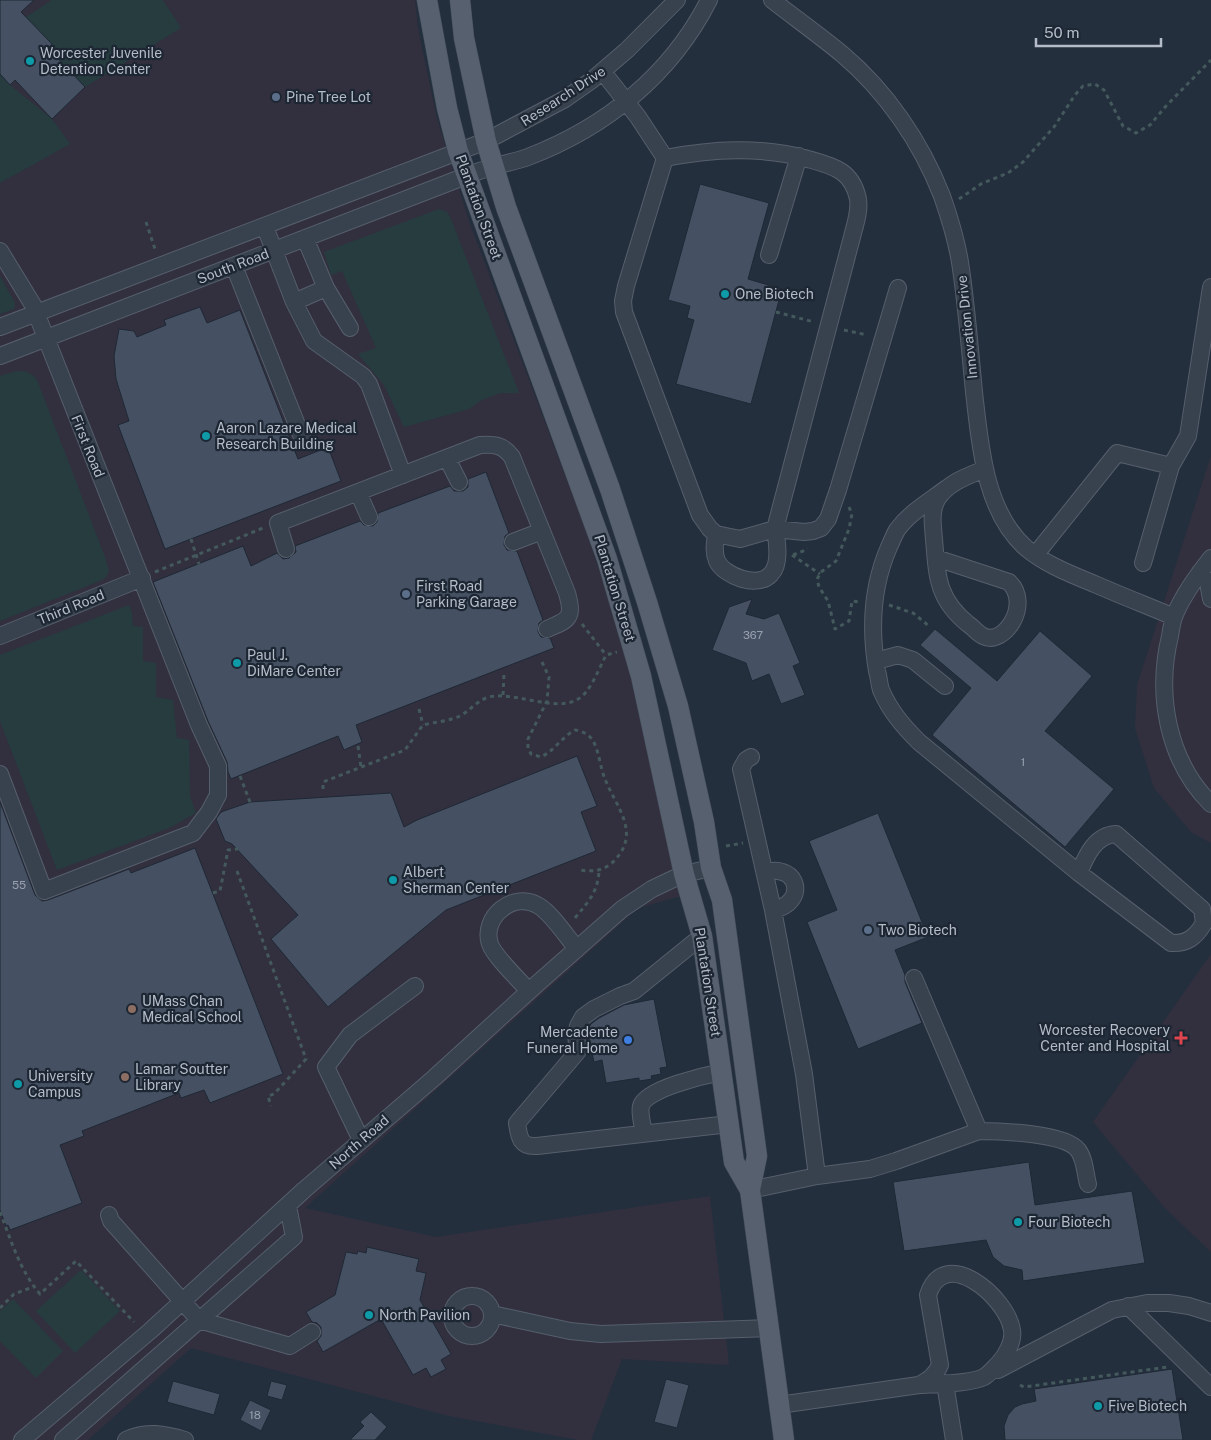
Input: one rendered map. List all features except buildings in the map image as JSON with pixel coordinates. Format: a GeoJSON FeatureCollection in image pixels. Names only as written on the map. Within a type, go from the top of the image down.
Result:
{"type":"FeatureCollection","features":[{"type":"Feature","properties":{"kind":"main road","name":"Plantation Street"},"geometry":{"type":"LineString","coordinates":[[427,0],[447,108],[458,151],[611,569],[647,697],[684,874],[702,936],[734,1162],[750,1190]]}},
{"type":"Feature","properties":{"kind":"main road","name":"Plantation Street"},"geometry":{"type":"LineString","coordinates":[[460,0],[464,38],[486,141],[510,216],[610,489],[647,602],[678,706],[704,822],[712,868],[722,900],[757,1156],[750,1190],[784,1440]]}},
{"type":"Feature","properties":{"kind":"street","name":"Research Drive"},"geometry":{"type":"LineString","coordinates":[[458,151],[486,141],[565,98],[603,72],[628,50],[677,0]]}},
{"type":"Feature","properties":{"kind":"street"},"geometry":{"type":"LineString","coordinates":[[466,176],[494,166],[526,158],[557,145],[592,126],[627,102],[671,58],[693,28],[709,0]]}},
{"type":"Feature","properties":{"kind":"street","name":"Innovation Drive"},"geometry":{"type":"LineString","coordinates":[[772,0],[842,54],[885,97],[924,158],[945,206],[961,268],[979,434],[990,486],[1004,518],[1020,541],[1036,554],[1074,575],[1174,617]]}},
{"type":"Feature","properties":{"kind":"street"},"geometry":{"type":"LineString","coordinates":[[603,72],[627,102],[665,158]]}},
{"type":"Feature","properties":{"kind":"street"},"geometry":{"type":"LineString","coordinates":[[665,158],[693,153],[743,149],[799,156],[838,168],[845,174],[855,191],[858,201],[858,214],[775,528],[776,566],[771,574],[756,581],[748,580],[725,570],[717,561],[714,549],[716,534]]}},
{"type":"Feature","properties":{"kind":"street","name":"South Road"},"geometry":{"type":"LineString","coordinates":[[0,327],[458,151]]}},
{"type":"Feature","properties":{"kind":"street"},"geometry":{"type":"LineString","coordinates":[[769,255],[799,156]]}},
{"type":"Feature","properties":{"kind":"street"},"geometry":{"type":"LineString","coordinates":[[665,158],[626,286],[623,301],[624,312],[700,515],[716,534],[740,539],[775,528],[804,532],[821,528],[828,519],[898,288]]}},
{"type":"Feature","properties":{"kind":"street","name":"South Road"},"geometry":{"type":"LineString","coordinates":[[0,356],[466,176]]}},
{"type":"Feature","properties":{"kind":"street"},"geometry":{"type":"LineString","coordinates":[[265,226],[294,302],[314,340],[363,376],[369,384],[403,475]]}},
{"type":"Feature","properties":{"kind":"street"},"geometry":{"type":"LineString","coordinates":[[304,238],[326,288],[350,328]]}},
{"type":"Feature","properties":{"kind":"street","name":"First Road"},"geometry":{"type":"LineString","coordinates":[[0,251],[33,306],[199,725],[218,766],[218,795],[194,833],[44,891],[0,774]]}},
{"type":"Feature","properties":{"kind":"street"},"geometry":{"type":"LineString","coordinates":[[234,266],[303,440]]}},
{"type":"Feature","properties":{"kind":"street"},"geometry":{"type":"LineString","coordinates":[[1143,562],[1171,466],[1188,436],[1211,287]]}},
{"type":"Feature","properties":{"kind":"street"},"geometry":{"type":"LineString","coordinates":[[294,302],[326,288]]}},
{"type":"Feature","properties":{"kind":"street"},"geometry":{"type":"LineString","coordinates":[[286,549],[278,523],[480,445],[497,445],[503,447],[512,457],[571,606],[569,616],[563,622],[547,629]]}},
{"type":"Feature","properties":{"kind":"street"},"geometry":{"type":"LineString","coordinates":[[1036,554],[1117,453],[1171,466]]}},
{"type":"Feature","properties":{"kind":"street"},"geometry":{"type":"LineString","coordinates":[[447,458],[459,482]]}},
{"type":"Feature","properties":{"kind":"street"},"geometry":{"type":"LineString","coordinates":[[985,468],[958,480],[910,515],[896,531],[884,558],[877,584],[873,614],[880,688],[892,712],[919,742],[1079,873],[1171,943],[1182,944],[1194,936],[1204,923],[1202,909],[1116,834],[1108,835],[1092,848],[1086,856],[1079,873]]}},
{"type":"Feature","properties":{"kind":"street"},"geometry":{"type":"LineString","coordinates":[[936,558],[1005,580],[1012,585],[1017,594],[1018,606],[1014,620],[1008,627],[990,638],[983,636],[958,616],[941,590],[937,579],[933,525],[934,506],[947,488]]}},
{"type":"Feature","properties":{"kind":"street"},"geometry":{"type":"LineString","coordinates":[[358,492],[369,517]]}},
{"type":"Feature","properties":{"kind":"street"},"geometry":{"type":"LineString","coordinates":[[513,542],[542,531]]}},
{"type":"Feature","properties":{"kind":"street"},"geometry":{"type":"LineString","coordinates":[[1208,561],[1174,617],[1166,651],[1164,691],[1174,745],[1198,788],[1211,804]]}},
{"type":"Feature","properties":{"kind":"street"},"geometry":{"type":"LineString","coordinates":[[1208,561],[1208,582],[1211,599]]}},
{"type":"Feature","properties":{"kind":"street","name":"Third Road"},"geometry":{"type":"LineString","coordinates":[[0,636],[142,578]]}},
{"type":"Feature","properties":{"kind":"street"},"geometry":{"type":"LineString","coordinates":[[876,661],[898,655],[913,660],[945,686]]}},
{"type":"Feature","properties":{"kind":"street"},"geometry":{"type":"LineString","coordinates":[[751,758],[746,760],[741,769],[773,910],[804,1074],[817,1176]]}},
{"type":"Feature","properties":{"kind":"street","name":"North Road"},"geometry":{"type":"LineString","coordinates":[[22,1440],[182,1302],[361,1140],[434,1078],[529,991],[622,910],[652,889],[684,874],[712,868]]}},
{"type":"Feature","properties":{"kind":"street"},"geometry":{"type":"LineString","coordinates":[[765,872],[781,870],[791,876],[796,889],[795,896],[790,902],[782,908],[773,910]]}},
{"type":"Feature","properties":{"kind":"street"},"geometry":{"type":"LineString","coordinates":[[529,991],[491,946],[488,934],[490,922],[500,911],[513,902],[526,901],[539,906],[578,949]]}},
{"type":"Feature","properties":{"kind":"street"},"geometry":{"type":"LineString","coordinates":[[702,936],[634,991],[594,1009],[583,1017],[576,1035],[578,1051],[570,1058],[517,1123],[520,1140],[530,1146],[729,1124]]}},
{"type":"Feature","properties":{"kind":"street"},"geometry":{"type":"LineString","coordinates":[[914,978],[979,1131]]}},
{"type":"Feature","properties":{"kind":"street"},"geometry":{"type":"LineString","coordinates":[[361,1140],[326,1066],[350,1035],[415,986]]}},
{"type":"Feature","properties":{"kind":"street"},"geometry":{"type":"LineString","coordinates":[[644,1134],[641,1107],[654,1094],[701,1076],[722,1072]]}},
{"type":"Feature","properties":{"kind":"street"},"geometry":{"type":"LineString","coordinates":[[750,1190],[817,1176],[870,1169],[979,1131],[1000,1131],[1055,1138],[1073,1145],[1079,1151],[1084,1162],[1088,1184]]}},
{"type":"Feature","properties":{"kind":"street"},"geometry":{"type":"LineString","coordinates":[[63,1440],[294,1237],[288,1206]]}},
{"type":"Feature","properties":{"kind":"street"},"geometry":{"type":"LineString","coordinates":[[109,1215],[111,1221],[199,1320],[290,1346],[312,1332]]}},
{"type":"Feature","properties":{"kind":"street"},"geometry":{"type":"LineString","coordinates":[[919,1385],[932,1378],[940,1365],[928,1295],[933,1282],[946,1274],[962,1276],[976,1282],[997,1299],[1008,1316],[1012,1330],[1012,1339],[1005,1357],[984,1377]]}},
{"type":"Feature","properties":{"kind":"street"},"geometry":{"type":"LineString","coordinates":[[779,1405],[984,1377],[1112,1310],[1128,1306],[1147,1303],[1169,1303],[1189,1306],[1211,1313]]}},
{"type":"Feature","properties":{"kind":"street"},"geometry":{"type":"LineString","coordinates":[[1128,1306],[1211,1387]]}},
{"type":"Feature","properties":{"kind":"street"},"geometry":{"type":"LineString","coordinates":[[492,1314],[570,1331],[601,1334],[768,1328]]}},
{"type":"Feature","properties":{"kind":"street"},"geometry":{"type":"LineString","coordinates":[[945,1383],[954,1440]]}},
{"type":"Feature","properties":{"kind":"street"},"geometry":{"type":"LineString","coordinates":[[126,1440],[163,1433],[185,1440]]}},
{"type":"Feature","properties":{"kind":"path"},"geometry":{"type":"LineString","coordinates":[[945,206],[965,196],[981,184],[1008,173],[1023,162],[1054,127],[1083,86],[1095,84],[1104,90],[1123,126],[1136,133],[1150,125],[1211,60]]}},
{"type":"Feature","properties":{"kind":"path"},"geometry":{"type":"LineString","coordinates":[[146,222],[158,257]]}},
{"type":"Feature","properties":{"kind":"path"},"geometry":{"type":"LineString","coordinates":[[837,493],[848,504],[852,514],[849,529],[836,561],[820,574],[817,579],[819,587],[828,602],[835,629],[850,621],[852,603]]}},
{"type":"Feature","properties":{"kind":"path"},"geometry":{"type":"LineString","coordinates":[[142,578],[278,523]]}},
{"type":"Feature","properties":{"kind":"path"},"geometry":{"type":"LineString","coordinates":[[191,539],[200,564]]}},
{"type":"Feature","properties":{"kind":"path"},"geometry":{"type":"LineString","coordinates":[[777,552],[788,552],[820,574]]}},
{"type":"Feature","properties":{"kind":"path"},"geometry":{"type":"LineString","coordinates":[[884,604],[902,608],[929,626]]}},
{"type":"Feature","properties":{"kind":"path"},"geometry":{"type":"LineString","coordinates":[[569,616],[583,625],[606,655]]}},
{"type":"Feature","properties":{"kind":"path"},"geometry":{"type":"LineString","coordinates":[[323,788],[323,782],[405,750],[423,725],[460,716],[474,704],[488,698],[503,695],[560,705],[576,699],[586,693],[606,655],[620,651]]}},
{"type":"Feature","properties":{"kind":"path"},"geometry":{"type":"LineString","coordinates":[[542,662],[549,677],[546,703],[528,739],[528,748],[531,754],[541,757],[558,746],[567,735],[575,730],[584,732],[592,739],[605,779],[622,814],[627,832],[624,850],[614,862],[599,871],[580,870]]}},
{"type":"Feature","properties":{"kind":"path"},"geometry":{"type":"LineString","coordinates":[[503,695],[504,674]]}},
{"type":"Feature","properties":{"kind":"path"},"geometry":{"type":"LineString","coordinates":[[420,708],[423,725]]}},
{"type":"Feature","properties":{"kind":"path"},"geometry":{"type":"LineString","coordinates":[[358,746],[361,767]]}},
{"type":"Feature","properties":{"kind":"path"},"geometry":{"type":"LineString","coordinates":[[240,776],[250,802]]}},
{"type":"Feature","properties":{"kind":"path"},"geometry":{"type":"LineString","coordinates":[[726,846],[735,845]]}},
{"type":"Feature","properties":{"kind":"path"},"geometry":{"type":"LineString","coordinates":[[213,893],[220,891],[228,850],[238,849]]}},
{"type":"Feature","properties":{"kind":"path"},"geometry":{"type":"LineString","coordinates":[[237,871],[306,1059],[274,1094],[268,1096],[271,1106]]}},
{"type":"Feature","properties":{"kind":"path"},"geometry":{"type":"LineString","coordinates":[[575,918],[598,886],[599,871]]}},
{"type":"Feature","properties":{"kind":"path"},"geometry":{"type":"LineString","coordinates":[[0,1212],[23,1270],[33,1287],[40,1294],[76,1261],[134,1322]]}},
{"type":"Feature","properties":{"kind":"path"},"geometry":{"type":"LineString","coordinates":[[0,1308],[14,1294],[33,1287]]}},
{"type":"Feature","properties":{"kind":"path"},"geometry":{"type":"LineString","coordinates":[[1020,1385],[1024,1387],[1172,1366],[1180,1357]]}},
{"type":"Feature","properties":{"kind":"shaded area"},"geometry":{"type":"Polygon","coordinates":[[[0,0],[415,0],[418,29],[437,119],[470,224],[585,528],[628,655],[681,896],[638,908],[305,1208],[436,1237],[710,1196],[729,1365],[622,1359],[591,1440],[579,1440],[449,1416],[191,1348],[88,1440],[0,1440],[0,0]]]}},
{"type":"Feature","properties":{"kind":"shaded area"},"geometry":{"type":"Polygon","coordinates":[[[1211,456],[1211,843],[1191,832],[1154,788],[1135,728],[1137,685],[1211,456]]]}},
{"type":"Feature","properties":{"kind":"shaded area","name":"Worcester Recovery Center and Hospital"},"geometry":{"type":"Polygon","coordinates":[[[1211,954],[1211,1252],[1165,1208],[1093,1122],[1211,954]]]}},
{"type":"Feature","properties":{"kind":"green space"},"geometry":{"type":"Polygon","coordinates":[[[52,0],[163,0],[181,28],[85,87],[48,48],[52,44],[26,17],[52,0]]]}},
{"type":"Feature","properties":{"kind":"green space"},"geometry":{"type":"Polygon","coordinates":[[[0,74],[10,85],[52,119],[70,144],[0,183],[0,74]]]}},
{"type":"Feature","properties":{"kind":"green space"},"geometry":{"type":"Polygon","coordinates":[[[439,209],[447,212],[451,219],[519,393],[500,393],[480,401],[469,409],[404,427],[384,385],[358,354],[376,348],[342,271],[331,275],[324,252],[439,209]]]}},
{"type":"Feature","properties":{"kind":"green space"},"geometry":{"type":"Polygon","coordinates":[[[0,276],[15,303],[14,309],[0,314],[0,276]]]}},
{"type":"Feature","properties":{"kind":"green space"},"geometry":{"type":"Polygon","coordinates":[[[16,371],[28,372],[37,380],[109,571],[102,580],[0,621],[0,376],[16,371]]]}},
{"type":"Feature","properties":{"kind":"green space"},"geometry":{"type":"Polygon","coordinates":[[[129,605],[133,626],[143,627],[143,661],[156,663],[156,697],[173,700],[177,738],[189,740],[190,797],[196,813],[169,828],[57,870],[0,721],[0,655],[129,605]]]}},
{"type":"Feature","properties":{"kind":"green space"},"geometry":{"type":"Polygon","coordinates":[[[81,1270],[120,1311],[75,1353],[36,1311],[81,1270]]]}},
{"type":"Feature","properties":{"kind":"green space"},"geometry":{"type":"Polygon","coordinates":[[[13,1299],[63,1351],[36,1378],[0,1341],[0,1311],[13,1299]]]}},
{"type":"Feature","properties":{"kind":"place","name":"Worcester Juvenile Detention Center"},"geometry":{"type":"Point","coordinates":[30,61]}},
{"type":"Feature","properties":{"kind":"place","name":"Pine Tree Lot"},"geometry":{"type":"Point","coordinates":[276,97]}},
{"type":"Feature","properties":{"kind":"place","name":"One Biotech"},"geometry":{"type":"Point","coordinates":[725,294]}},
{"type":"Feature","properties":{"kind":"place","name":"Aaron Lazare Medical Research Building"},"geometry":{"type":"Point","coordinates":[206,436]}},
{"type":"Feature","properties":{"kind":"place","name":"First Road Parking Garage"},"geometry":{"type":"Point","coordinates":[406,594]}},
{"type":"Feature","properties":{"kind":"place","name":"Paul J. DiMare Center"},"geometry":{"type":"Point","coordinates":[237,663]}},
{"type":"Feature","properties":{"kind":"place","name":"Albert Sherman Center"},"geometry":{"type":"Point","coordinates":[393,880]}},
{"type":"Feature","properties":{"kind":"place","name":"Two Biotech"},"geometry":{"type":"Point","coordinates":[868,930]}},
{"type":"Feature","properties":{"kind":"place","name":"UMass Chan Medical School"},"geometry":{"type":"Point","coordinates":[132,1009]}},
{"type":"Feature","properties":{"kind":"place","name":"Worcester Recovery Center and Hospital"},"geometry":{"type":"Point","coordinates":[1181,1038]}},
{"type":"Feature","properties":{"kind":"place","name":"Mercadente Funeral Home"},"geometry":{"type":"Point","coordinates":[628,1040]}},
{"type":"Feature","properties":{"kind":"place","name":"Lamar Soutter Library"},"geometry":{"type":"Point","coordinates":[125,1077]}},
{"type":"Feature","properties":{"kind":"place","name":"University Campus"},"geometry":{"type":"Point","coordinates":[18,1084]}},
{"type":"Feature","properties":{"kind":"place","name":"Four Biotech"},"geometry":{"type":"Point","coordinates":[1018,1222]}},
{"type":"Feature","properties":{"kind":"place","name":"North Pavilion"},"geometry":{"type":"Point","coordinates":[369,1315]}},
{"type":"Feature","properties":{"kind":"place","name":"Five Biotech"},"geometry":{"type":"Point","coordinates":[1098,1406]}}]}
